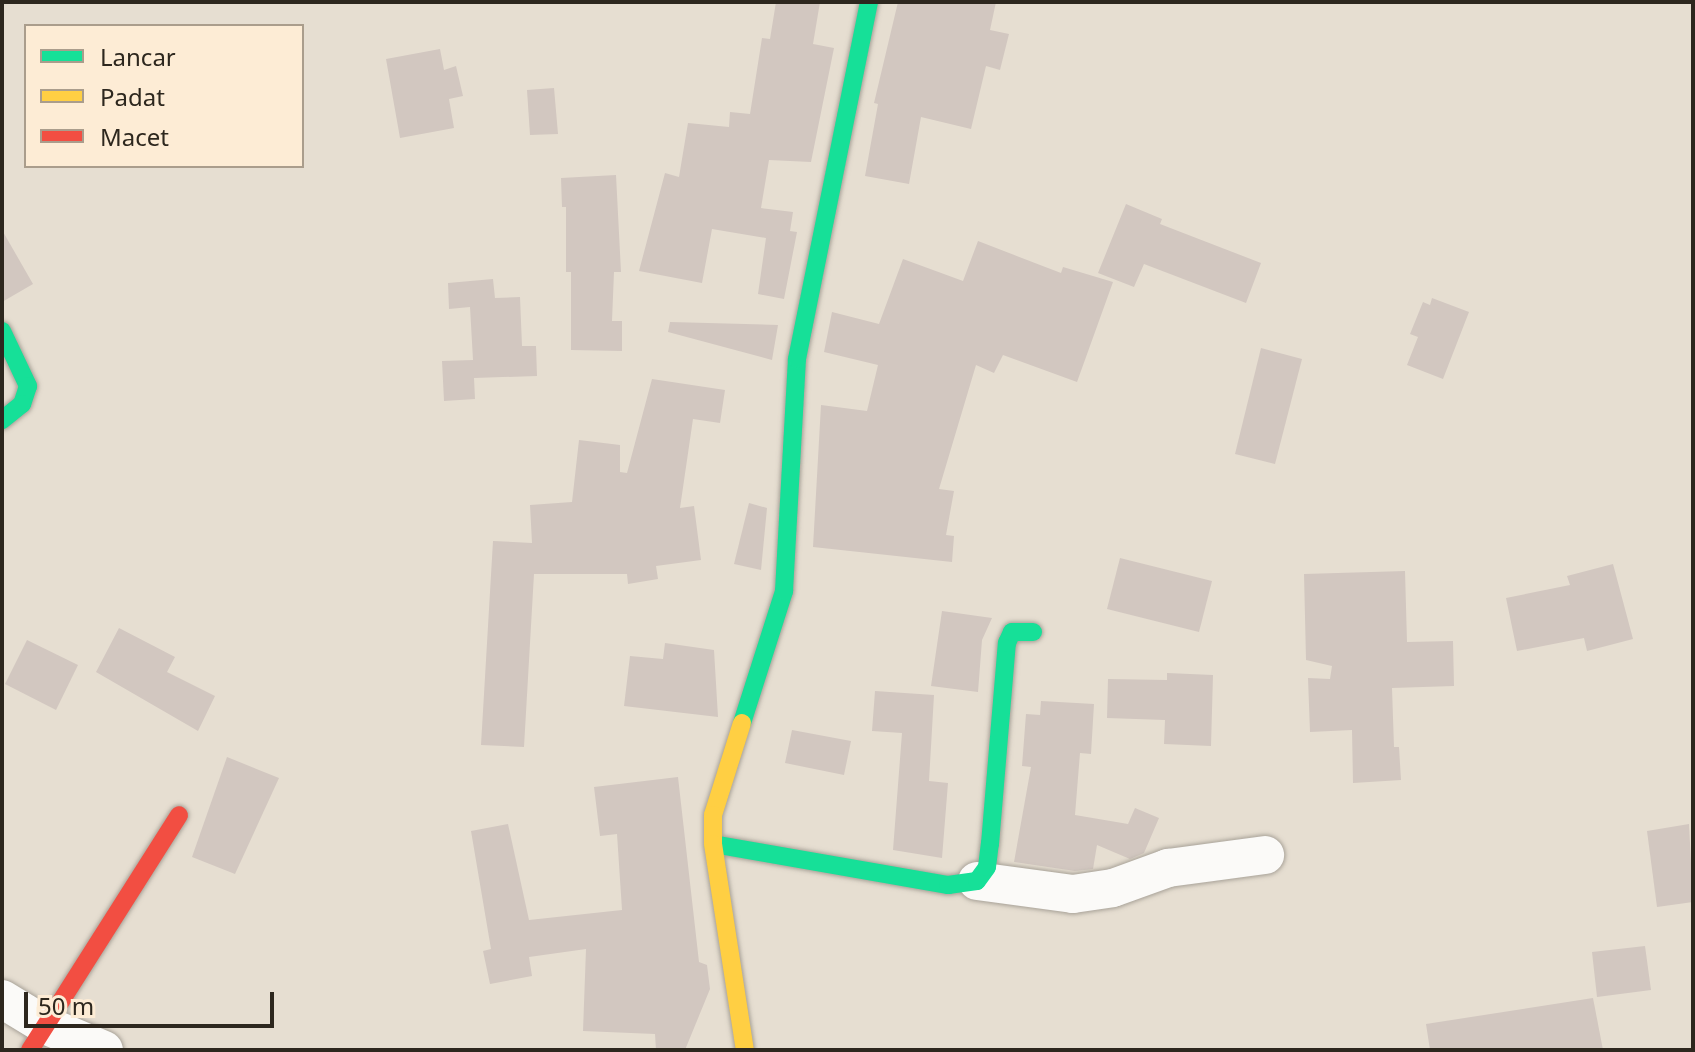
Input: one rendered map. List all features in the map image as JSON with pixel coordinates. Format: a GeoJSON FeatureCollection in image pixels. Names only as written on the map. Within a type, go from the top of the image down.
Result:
{"type":"FeatureCollection","features":[{"type":"Feature","properties":{"kind":"street"},"geometry":{"type":"LineString","coordinates":[[745,1050],[713,844],[713,815],[784,591],[794,482],[797,359],[869,2]]}},
{"type":"Feature","properties":{"kind":"street"},"geometry":{"type":"LineString","coordinates":[[2,331],[20,360],[28,386],[22,404],[2,420]]}},
{"type":"Feature","properties":{"kind":"street"},"geometry":{"type":"LineString","coordinates":[[977,881],[987,867],[990,844],[1007,643],[1012,632],[1033,632]]}},
{"type":"Feature","properties":{"kind":"street"},"geometry":{"type":"LineString","coordinates":[[37,1038],[179,815]]}},
{"type":"Feature","properties":{"kind":"street"},"geometry":{"type":"LineString","coordinates":[[713,844],[948,885],[977,881],[1073,894],[1113,888],[1168,868],[1265,855]]}},
{"type":"Feature","properties":{"kind":"street"},"geometry":{"type":"LineString","coordinates":[[2,999],[37,1038],[104,1050]]}},
{"type":"Feature","properties":{"kind":"building"},"geometry":{"type":"Polygon","coordinates":[[[776,2],[820,2],[813,44],[834,48],[811,162],[769,160],[761,208],[793,212],[790,231],[797,232],[784,299],[758,294],[766,238],[712,229],[702,283],[639,271],[665,173],[679,177],[688,123],[729,127],[730,112],[750,114],[762,38],[770,39],[776,2]]]}},
{"type":"Feature","properties":{"kind":"building"},"geometry":{"type":"Polygon","coordinates":[[[898,2],[996,2],[990,30],[1009,34],[1000,70],[986,66],[971,129],[921,117],[909,184],[865,176],[878,104],[874,103],[898,2]]]}},
{"type":"Feature","properties":{"kind":"building"},"geometry":{"type":"Polygon","coordinates":[[[440,49],[444,70],[456,66],[463,96],[449,99],[454,128],[400,138],[386,59],[440,49]]]}},
{"type":"Feature","properties":{"kind":"building"},"geometry":{"type":"Polygon","coordinates":[[[554,88],[558,134],[530,135],[527,90],[554,88]]]}},
{"type":"Feature","properties":{"kind":"building"},"geometry":{"type":"Polygon","coordinates":[[[616,175],[621,272],[614,272],[612,321],[622,321],[622,351],[571,350],[571,272],[566,272],[566,207],[562,207],[561,178],[616,175]]]}},
{"type":"Feature","properties":{"kind":"building"},"geometry":{"type":"Polygon","coordinates":[[[1126,204],[1162,219],[1160,224],[1261,263],[1246,303],[1144,264],[1134,287],[1098,273],[1126,204]]]}},
{"type":"Feature","properties":{"kind":"building"},"geometry":{"type":"Polygon","coordinates":[[[2,230],[33,284],[2,302],[2,230]]]}},
{"type":"Feature","properties":{"kind":"building"},"geometry":{"type":"Polygon","coordinates":[[[978,241],[1061,273],[1063,267],[1113,282],[1077,382],[1003,355],[994,373],[976,365],[939,489],[954,491],[946,535],[954,536],[952,562],[813,547],[821,405],[867,411],[878,365],[824,352],[832,312],[879,324],[903,259],[963,281],[978,241]]]}},
{"type":"Feature","properties":{"kind":"building"},"geometry":{"type":"Polygon","coordinates":[[[493,279],[495,298],[520,297],[522,346],[536,346],[537,376],[474,378],[475,399],[444,401],[442,361],[473,360],[470,307],[449,309],[448,283],[493,279]]]}},
{"type":"Feature","properties":{"kind":"building"},"geometry":{"type":"Polygon","coordinates":[[[1432,298],[1469,312],[1443,379],[1407,365],[1418,337],[1410,334],[1423,302],[1430,305],[1432,298]]]}},
{"type":"Feature","properties":{"kind":"building"},"geometry":{"type":"Polygon","coordinates":[[[670,322],[778,325],[772,360],[668,332],[670,322]]]}},
{"type":"Feature","properties":{"kind":"building"},"geometry":{"type":"Polygon","coordinates":[[[1261,348],[1302,359],[1275,464],[1235,454],[1261,348]]]}},
{"type":"Feature","properties":{"kind":"building"},"geometry":{"type":"Polygon","coordinates":[[[652,379],[725,390],[720,423],[693,419],[680,508],[694,506],[701,560],[656,566],[658,579],[628,584],[627,574],[534,574],[524,747],[481,745],[493,541],[532,543],[530,505],[572,502],[579,440],[620,445],[620,472],[627,473],[652,379]]]}},
{"type":"Feature","properties":{"kind":"building"},"geometry":{"type":"Polygon","coordinates":[[[749,503],[767,508],[761,570],[734,564],[749,503]]]}},
{"type":"Feature","properties":{"kind":"building"},"geometry":{"type":"Polygon","coordinates":[[[1120,558],[1212,581],[1199,632],[1107,609],[1120,558]]]}},
{"type":"Feature","properties":{"kind":"building"},"geometry":{"type":"Polygon","coordinates":[[[1613,564],[1633,639],[1587,651],[1584,638],[1517,651],[1506,598],[1570,585],[1567,576],[1613,564]]]}},
{"type":"Feature","properties":{"kind":"building"},"geometry":{"type":"Polygon","coordinates":[[[1405,571],[1407,642],[1453,641],[1454,686],[1392,688],[1394,747],[1399,747],[1401,780],[1353,783],[1352,730],[1310,732],[1308,678],[1330,679],[1332,666],[1306,660],[1304,574],[1405,571]]]}},
{"type":"Feature","properties":{"kind":"building"},"geometry":{"type":"Polygon","coordinates":[[[942,611],[992,618],[982,640],[978,692],[931,686],[942,611]]]}},
{"type":"Feature","properties":{"kind":"building"},"geometry":{"type":"Polygon","coordinates":[[[119,628],[175,657],[167,672],[215,696],[198,731],[96,672],[119,628]]]}},
{"type":"Feature","properties":{"kind":"building"},"geometry":{"type":"Polygon","coordinates":[[[27,640],[78,665],[56,710],[5,684],[27,640]]]}},
{"type":"Feature","properties":{"kind":"building"},"geometry":{"type":"Polygon","coordinates":[[[665,643],[714,650],[718,717],[624,706],[630,656],[663,659],[665,643]]]}},
{"type":"Feature","properties":{"kind":"building"},"geometry":{"type":"Polygon","coordinates":[[[1167,673],[1213,675],[1211,746],[1164,744],[1165,720],[1107,718],[1108,679],[1167,680],[1167,673]]]}},
{"type":"Feature","properties":{"kind":"building"},"geometry":{"type":"Polygon","coordinates":[[[875,691],[934,695],[929,781],[948,783],[942,858],[893,850],[902,733],[872,731],[875,691]]]}},
{"type":"Feature","properties":{"kind":"building"},"geometry":{"type":"Polygon","coordinates":[[[1041,701],[1094,704],[1091,754],[1080,753],[1075,815],[1128,824],[1135,808],[1159,818],[1144,853],[1130,859],[1097,845],[1093,869],[1075,871],[1014,862],[1031,767],[1022,766],[1026,714],[1040,715],[1041,701]]]}},
{"type":"Feature","properties":{"kind":"building"},"geometry":{"type":"Polygon","coordinates":[[[792,730],[851,741],[844,775],[785,763],[792,730]]]}},
{"type":"Feature","properties":{"kind":"building"},"geometry":{"type":"Polygon","coordinates":[[[227,757],[279,778],[235,874],[192,857],[227,757]]]}},
{"type":"Feature","properties":{"kind":"building"},"geometry":{"type":"Polygon","coordinates":[[[678,777],[699,962],[707,965],[710,989],[685,1050],[656,1050],[655,1034],[583,1031],[586,949],[529,957],[532,976],[490,984],[483,951],[491,949],[471,831],[508,824],[529,920],[622,910],[617,834],[600,836],[594,787],[678,777]]]}},
{"type":"Feature","properties":{"kind":"building"},"geometry":{"type":"Polygon","coordinates":[[[1689,824],[1693,902],[1657,907],[1647,831],[1689,824]]]}},
{"type":"Feature","properties":{"kind":"building"},"geometry":{"type":"Polygon","coordinates":[[[1645,946],[1651,990],[1597,997],[1592,952],[1645,946]]]}},
{"type":"Feature","properties":{"kind":"building"},"geometry":{"type":"Polygon","coordinates":[[[1593,998],[1603,1050],[1430,1050],[1426,1024],[1593,998]]]}},
{"type":"Feature","properties":{"kind":"traffic: fast"},"geometry":{"type":"LineString","coordinates":[[742,723],[784,591],[797,359],[869,2]]}},
{"type":"Feature","properties":{"kind":"traffic: fast"},"geometry":{"type":"LineString","coordinates":[[2,331],[28,386],[22,404],[2,420]]}},
{"type":"Feature","properties":{"kind":"traffic: fast"},"geometry":{"type":"LineString","coordinates":[[713,844],[948,885],[977,881],[987,867],[990,844],[1007,643],[1012,632],[1033,632]]}},
{"type":"Feature","properties":{"kind":"traffic: slow"},"geometry":{"type":"LineString","coordinates":[[742,723],[713,815],[713,844],[745,1050]]}},
{"type":"Feature","properties":{"kind":"traffic: jam"},"geometry":{"type":"LineString","coordinates":[[30,1050],[179,815]]}}]}
